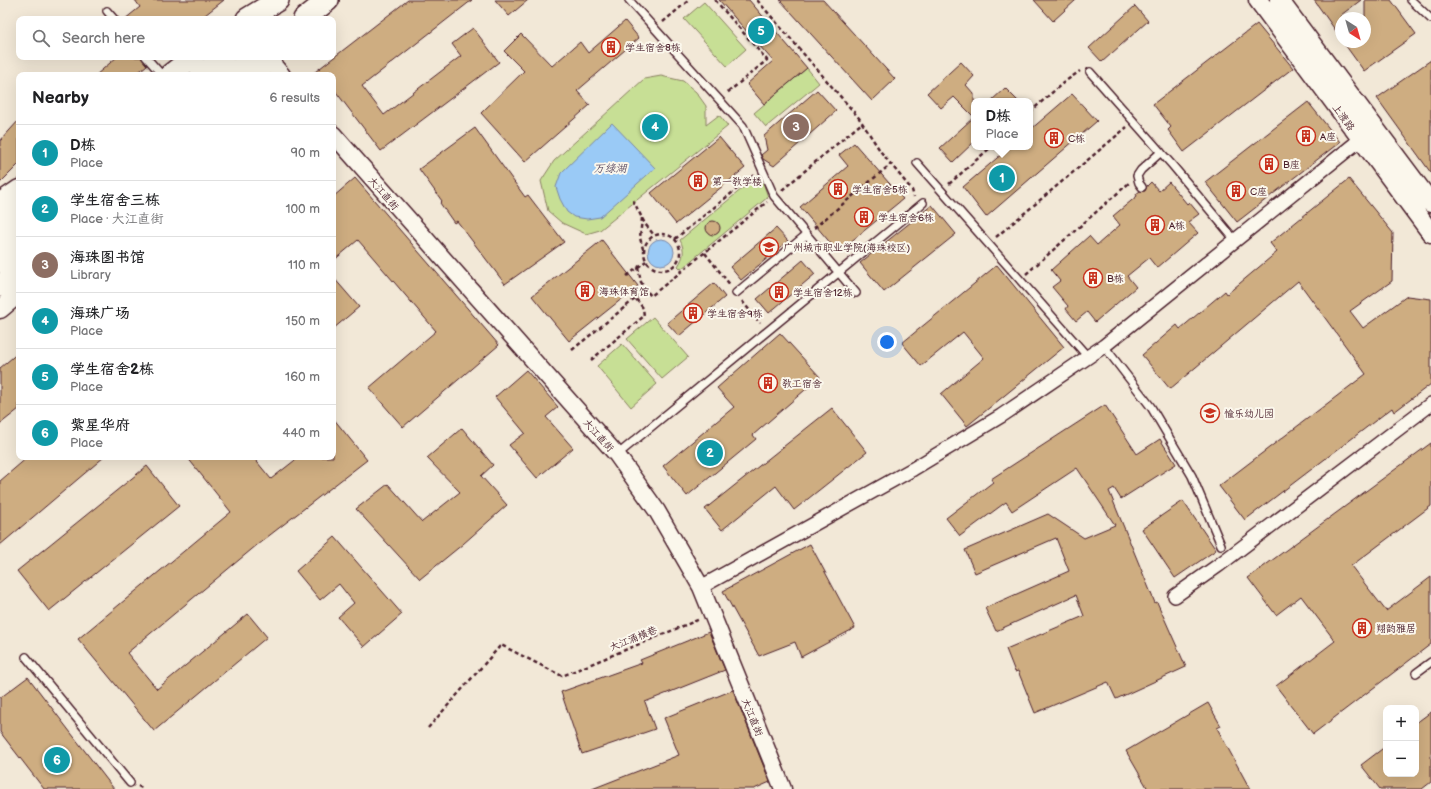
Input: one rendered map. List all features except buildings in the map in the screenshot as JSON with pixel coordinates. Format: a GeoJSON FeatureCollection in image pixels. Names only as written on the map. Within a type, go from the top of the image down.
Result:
{"type":"FeatureCollection","features":[{"type":"Feature","properties":{"kind":"main road"},"geometry":{"type":"LineString","coordinates":[[252,16],[278,0]]}},
{"type":"Feature","properties":{"kind":"main road"},"geometry":{"type":"LineString","coordinates":[[269,16],[286,0]]}},
{"type":"Feature","properties":{"kind":"main road","name":"上渡路"},"geometry":{"type":"LineString","coordinates":[[1258,0],[1431,233]]}},
{"type":"Feature","properties":{"kind":"main road","name":"上渡路"},"geometry":{"type":"LineString","coordinates":[[1279,0],[1430,201]]}},
{"type":"Feature","properties":{"kind":"main road"},"geometry":{"type":"LineString","coordinates":[[174,72],[189,60]]}},
{"type":"Feature","properties":{"kind":"main road"},"geometry":{"type":"LineString","coordinates":[[205,72],[219,60]]}},
{"type":"Feature","properties":{"kind":"main road"},"geometry":{"type":"LineString","coordinates":[[239,72],[269,62]]}},
{"type":"Feature","properties":{"kind":"main road"},"geometry":{"type":"LineString","coordinates":[[257,72],[269,62]]}},
{"type":"Feature","properties":{"kind":"main road"},"geometry":{"type":"LineString","coordinates":[[0,202],[16,192]]}},
{"type":"Feature","properties":{"kind":"main road"},"geometry":{"type":"LineString","coordinates":[[0,217],[16,203]]}},
{"type":"Feature","properties":{"kind":"main road"},"geometry":{"type":"LineString","coordinates":[[0,240],[16,227]]}},
{"type":"Feature","properties":{"kind":"main road"},"geometry":{"type":"LineString","coordinates":[[0,262],[16,249]]}},
{"type":"Feature","properties":{"kind":"main road"},"geometry":{"type":"LineString","coordinates":[[0,286],[16,273]]}},
{"type":"Feature","properties":{"kind":"main road"},"geometry":{"type":"LineString","coordinates":[[0,309],[16,296]]}},
{"type":"Feature","properties":{"kind":"street","name":"大江直街"},"geometry":{"type":"LineString","coordinates":[[336,137],[617,455],[657,511],[701,588],[783,789]]}},
{"type":"Feature","properties":{"kind":"street"},"geometry":{"type":"LineString","coordinates":[[701,588],[913,469],[1001,416],[1088,357],[1104,346],[1361,140]]}},
{"type":"Feature","properties":{"kind":"street"},"geometry":{"type":"LineString","coordinates":[[1175,596],[1224,561],[1431,404]]}},
{"type":"Feature","properties":{"kind":"lane"},"geometry":{"type":"LineString","coordinates":[[629,0],[718,101],[743,126],[774,196],[856,293]]}},
{"type":"Feature","properties":{"kind":"lane"},"geometry":{"type":"LineString","coordinates":[[1411,0],[1431,19]]}},
{"type":"Feature","properties":{"kind":"lane"},"geometry":{"type":"LineString","coordinates":[[107,11],[111,16]]}},
{"type":"Feature","properties":{"kind":"lane"},"geometry":{"type":"LineString","coordinates":[[149,60],[159,72]]}},
{"type":"Feature","properties":{"kind":"lane"},"geometry":{"type":"LineString","coordinates":[[1090,72],[1161,152],[1235,240]]}},
{"type":"Feature","properties":{"kind":"lane"},"geometry":{"type":"LineString","coordinates":[[1142,187],[1138,183],[1137,176],[1141,170],[1161,152]]}},
{"type":"Feature","properties":{"kind":"lane"},"geometry":{"type":"LineString","coordinates":[[917,163],[1088,357]]}},
{"type":"Feature","properties":{"kind":"lane"},"geometry":{"type":"LineString","coordinates":[[617,455],[923,203]]}},
{"type":"Feature","properties":{"kind":"lane"},"geometry":{"type":"LineString","coordinates":[[736,293],[806,235]]}},
{"type":"Feature","properties":{"kind":"lane"},"geometry":{"type":"LineString","coordinates":[[1104,346],[1151,407],[1188,470],[1220,545]]}},
{"type":"Feature","properties":{"kind":"lane"},"geometry":{"type":"LineString","coordinates":[[26,657],[130,783]]}},
{"type":"Feature","properties":{"kind":"lane"},"geometry":{"type":"LineString","coordinates":[[1416,673],[1431,662]]}},
{"type":"Feature","properties":{"kind":"path"},"geometry":{"type":"LineString","coordinates":[[654,29],[689,0]]}},
{"type":"Feature","properties":{"kind":"path"},"geometry":{"type":"LineString","coordinates":[[715,0],[767,60],[718,101]]}},
{"type":"Feature","properties":{"kind":"path"},"geometry":{"type":"LineString","coordinates":[[757,0],[862,123],[891,164],[912,190],[915,210]]}},
{"type":"Feature","properties":{"kind":"path"},"geometry":{"type":"LineString","coordinates":[[1033,109],[1074,74],[1084,69],[1090,72]]}},
{"type":"Feature","properties":{"kind":"path"},"geometry":{"type":"LineString","coordinates":[[988,244],[1133,121]]}},
{"type":"Feature","properties":{"kind":"path"},"geometry":{"type":"LineString","coordinates":[[638,267],[641,282],[651,296],[862,123]]}},
{"type":"Feature","properties":{"kind":"path"},"geometry":{"type":"LineString","coordinates":[[942,191],[988,150]]}},
{"type":"Feature","properties":{"kind":"path"},"geometry":{"type":"LineString","coordinates":[[806,235],[891,164]]}},
{"type":"Feature","properties":{"kind":"path"},"geometry":{"type":"LineString","coordinates":[[675,239],[762,169]]}},
{"type":"Feature","properties":{"kind":"path"},"geometry":{"type":"LineString","coordinates":[[1020,279],[1137,176]]}},
{"type":"Feature","properties":{"kind":"path"},"geometry":{"type":"LineString","coordinates":[[633,200],[642,218],[654,235]]}},
{"type":"Feature","properties":{"kind":"path"},"geometry":{"type":"LineString","coordinates":[[642,218],[640,238],[643,250],[646,261],[655,269],[667,270],[672,267],[679,257],[679,245],[675,239],[666,234],[654,235],[649,239],[643,250]]}},
{"type":"Feature","properties":{"kind":"path"},"geometry":{"type":"LineString","coordinates":[[627,276],[646,261]]}},
{"type":"Feature","properties":{"kind":"path"},"geometry":{"type":"LineString","coordinates":[[572,350],[646,290]]}},
{"type":"Feature","properties":{"kind":"path"},"geometry":{"type":"LineString","coordinates":[[591,360],[644,316],[643,308],[636,299]]}},
{"type":"Feature","properties":{"kind":"path","name":"大江涌横巷"},"geometry":{"type":"LineString","coordinates":[[428,728],[501,645],[562,676],[711,615]]}},
{"type":"Feature","properties":{"kind":"green space"},"geometry":{"type":"Polygon","coordinates":[[[704,2],[746,49],[727,66],[684,19],[704,2]]]}},
{"type":"Feature","properties":{"kind":"green space"},"geometry":{"type":"Polygon","coordinates":[[[807,68],[819,83],[766,127],[754,113],[807,68]]]}},
{"type":"Feature","properties":{"kind":"green space"},"geometry":{"type":"Polygon","coordinates":[[[661,76],[683,81],[696,92],[706,106],[706,125],[719,115],[728,126],[600,230],[586,234],[562,223],[548,211],[541,181],[554,161],[644,79],[661,76]]]}},
{"type":"Feature","properties":{"kind":"green space"},"geometry":{"type":"Polygon","coordinates":[[[760,174],[768,197],[681,269],[678,266],[682,260],[683,253],[683,247],[680,240],[760,174]]]}},
{"type":"Feature","properties":{"kind":"green space"},"geometry":{"type":"Polygon","coordinates":[[[653,317],[688,357],[662,379],[627,339],[653,317]]]}},
{"type":"Feature","properties":{"kind":"green space"},"geometry":{"type":"Polygon","coordinates":[[[622,344],[657,384],[631,407],[597,366],[622,344]]]}},
{"type":"Feature","properties":{"kind":"water","name":"万绿湖"},"geometry":{"type":"Polygon","coordinates":[[[612,123],[655,168],[600,217],[587,219],[574,217],[567,212],[556,187],[561,173],[612,123]]]}},
{"type":"Feature","properties":{"kind":"water"},"geometry":{"type":"Polygon","coordinates":[[[661,239],[671,242],[674,252],[671,262],[661,265],[651,262],[648,252],[651,242],[661,239]]]}},
{"type":"Feature","properties":{"kind":"place","name":"学生宿舍2栋"},"geometry":{"type":"Point","coordinates":[761,31]}},
{"type":"Feature","properties":{"kind":"place","name":"学生宿舍8栋"},"geometry":{"type":"Point","coordinates":[611,47]}},
{"type":"Feature","properties":{"kind":"place","name":"海珠广场"},"geometry":{"type":"Point","coordinates":[655,127]}},
{"type":"Feature","properties":{"kind":"place","name":"海珠图书馆"},"geometry":{"type":"Point","coordinates":[796,127]}},
{"type":"Feature","properties":{"kind":"place","name":"A座"},"geometry":{"type":"Point","coordinates":[1306,136]}},
{"type":"Feature","properties":{"kind":"place","name":"C栋"},"geometry":{"type":"Point","coordinates":[1054,138]}},
{"type":"Feature","properties":{"kind":"place","name":"B座"},"geometry":{"type":"Point","coordinates":[1269,164]}},
{"type":"Feature","properties":{"kind":"place","name":"D栋"},"geometry":{"type":"Point","coordinates":[1002,178]}},
{"type":"Feature","properties":{"kind":"place","name":"第一教学楼"},"geometry":{"type":"Point","coordinates":[698,181]}},
{"type":"Feature","properties":{"kind":"place","name":"学生宿舍5栋"},"geometry":{"type":"Point","coordinates":[838,189]}},
{"type":"Feature","properties":{"kind":"place","name":"C座"},"geometry":{"type":"Point","coordinates":[1236,191]}},
{"type":"Feature","properties":{"kind":"place","name":"学生宿舍6栋"},"geometry":{"type":"Point","coordinates":[864,217]}},
{"type":"Feature","properties":{"kind":"place","name":"A栋"},"geometry":{"type":"Point","coordinates":[1155,225]}},
{"type":"Feature","properties":{"kind":"place","name":"广州城市职业学院(海珠校区)"},"geometry":{"type":"Point","coordinates":[769,247]}},
{"type":"Feature","properties":{"kind":"place","name":"B栋"},"geometry":{"type":"Point","coordinates":[1093,278]}},
{"type":"Feature","properties":{"kind":"place","name":"海珠体育馆"},"geometry":{"type":"Point","coordinates":[585,291]}},
{"type":"Feature","properties":{"kind":"place","name":"学生宿舍12栋"},"geometry":{"type":"Point","coordinates":[779,292]}},
{"type":"Feature","properties":{"kind":"place","name":"学生宿舍9栋"},"geometry":{"type":"Point","coordinates":[693,313]}},
{"type":"Feature","properties":{"kind":"place","name":"教工宿舍"},"geometry":{"type":"Point","coordinates":[768,383]}},
{"type":"Feature","properties":{"kind":"place","name":"愉乐幼儿园"},"geometry":{"type":"Point","coordinates":[1210,413]}},
{"type":"Feature","properties":{"kind":"place","name":"学生宿舍三栋"},"geometry":{"type":"Point","coordinates":[710,453]}},
{"type":"Feature","properties":{"kind":"place","name":"翔韵雅居"},"geometry":{"type":"Point","coordinates":[1362,628]}},
{"type":"Feature","properties":{"kind":"place","name":"紫星华府"},"geometry":{"type":"Point","coordinates":[57,760]}}]}
